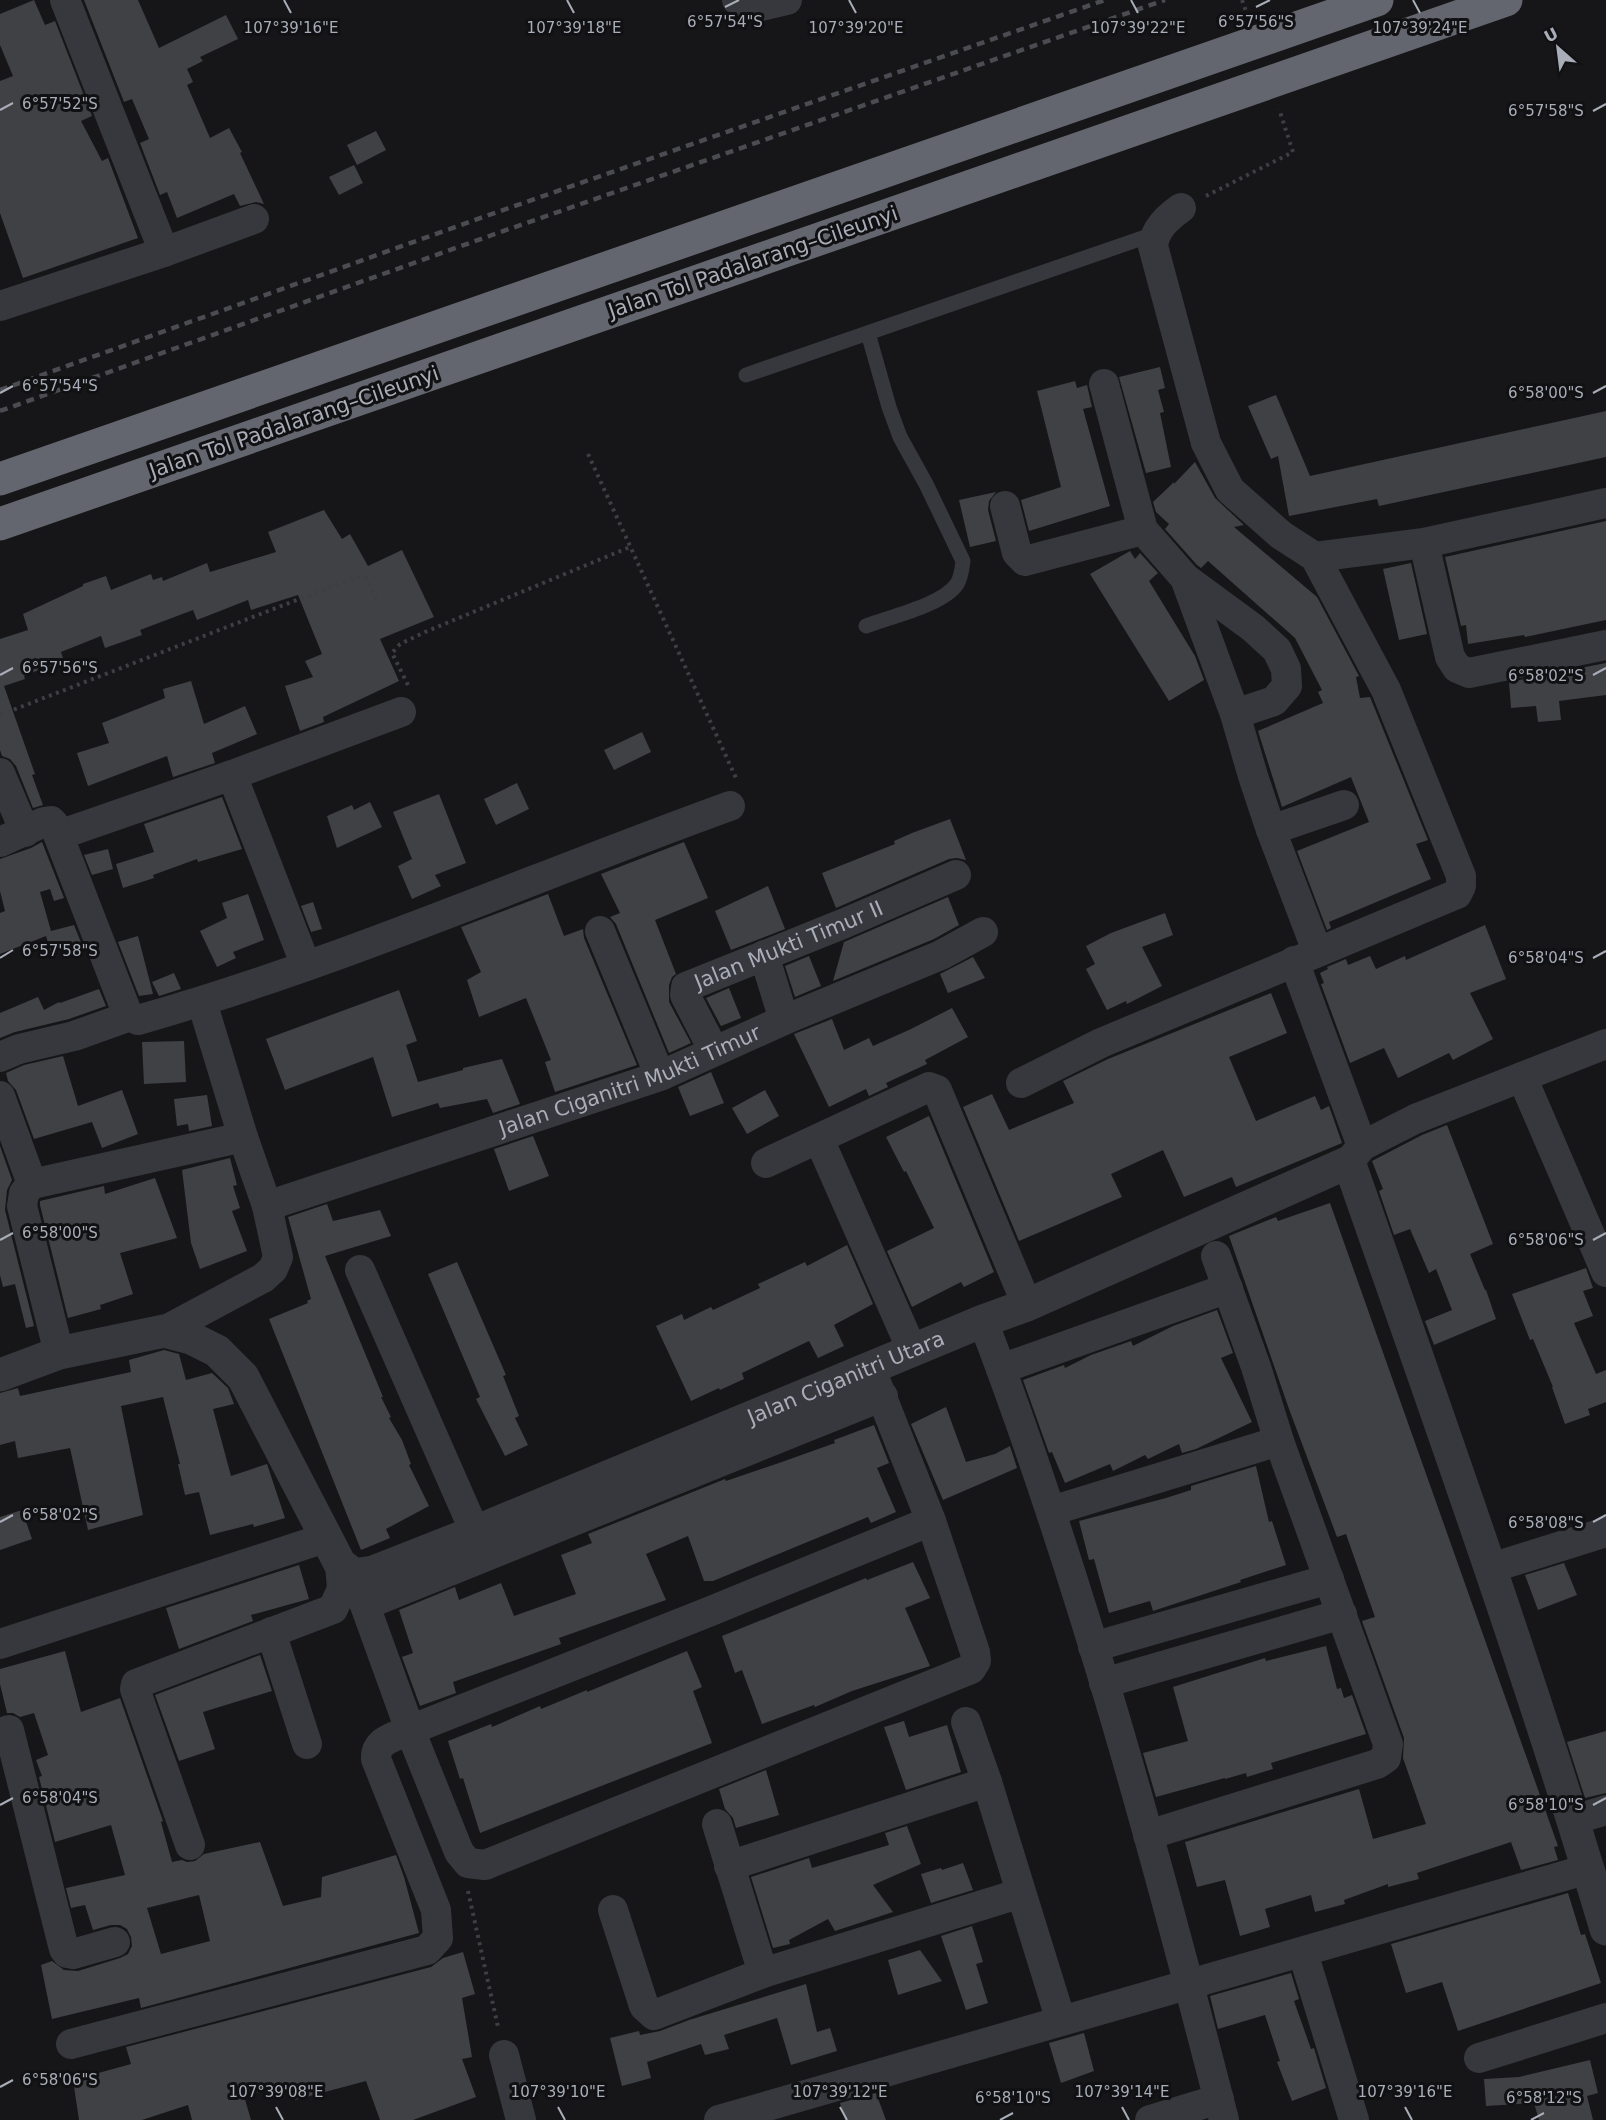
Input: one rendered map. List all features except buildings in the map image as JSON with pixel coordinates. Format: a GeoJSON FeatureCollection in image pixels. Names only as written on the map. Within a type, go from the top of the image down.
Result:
{"type":"FeatureCollection","features":[{"type":"Feature","properties":{"kind":"highway","name":"Jalan Tol Padalarang–Cileunyi"},"geometry":{"type":"LineString","coordinates":[[0,478],[1377,0]]}},
{"type":"Feature","properties":{"kind":"highway","name":"Jalan Tol Padalarang–Cileunyi"},"geometry":{"type":"LineString","coordinates":[[0,524],[1506,0]]}},
{"type":"Feature","properties":{"kind":"street"},"geometry":{"type":"LineString","coordinates":[[65,0],[164,252]]}},
{"type":"Feature","properties":{"kind":"street"},"geometry":{"type":"LineString","coordinates":[[737,0],[757,7],[788,0]]}},
{"type":"Feature","properties":{"kind":"street"},"geometry":{"type":"LineString","coordinates":[[1021,1083],[1101,1043],[1457,894],[1461,886],[1461,876],[1386,690],[1315,557],[1281,535],[1230,490],[1206,443],[1156,265],[1153,246],[1154,234],[1170,216],[1192,203]]}},
{"type":"Feature","properties":{"kind":"street"},"geometry":{"type":"LineString","coordinates":[[3,296],[164,252],[254,219]]}},
{"type":"Feature","properties":{"kind":"street"},"geometry":{"type":"LineString","coordinates":[[1104,384],[1143,530],[1185,579],[1253,628],[1277,650],[1286,669],[1287,686],[1274,701],[1235,714]]}},
{"type":"Feature","properties":{"kind":"street"},"geometry":{"type":"LineString","coordinates":[[1315,557],[1424,543],[1606,503]]}},
{"type":"Feature","properties":{"kind":"street"},"geometry":{"type":"LineString","coordinates":[[1005,506],[1017,553],[1025,561],[1143,530]]}},
{"type":"Feature","properties":{"kind":"street"},"geometry":{"type":"LineString","coordinates":[[1424,543],[1450,657],[1457,668],[1469,673],[1606,645]]}},
{"type":"Feature","properties":{"kind":"street"},"geometry":{"type":"LineString","coordinates":[[1185,579],[1235,714],[1271,830],[1306,956],[1355,1154],[1573,1820],[1606,1929]]}},
{"type":"Feature","properties":{"kind":"street"},"geometry":{"type":"LineString","coordinates":[[59,835],[232,776],[401,712]]}},
{"type":"Feature","properties":{"kind":"street"},"geometry":{"type":"LineString","coordinates":[[0,773],[13,837],[51,821],[59,835],[126,1010],[130,1016],[138,1020],[202,1002],[306,966],[504,893],[639,838],[730,806]]}},
{"type":"Feature","properties":{"kind":"street"},"geometry":{"type":"LineString","coordinates":[[232,776],[306,966]]}},
{"type":"Feature","properties":{"kind":"street"},"geometry":{"type":"LineString","coordinates":[[1271,830],[1344,805]]}},
{"type":"Feature","properties":{"kind":"street","name":"Jalan Mukti Timur II"},"geometry":{"type":"LineString","coordinates":[[714,1051],[685,995],[686,987],[956,875]]}},
{"type":"Feature","properties":{"kind":"street"},"geometry":{"type":"LineString","coordinates":[[600,931],[660,1076]]}},
{"type":"Feature","properties":{"kind":"street","name":"Jalan Ciganitri Mukti Timur"},"geometry":{"type":"LineString","coordinates":[[267,1206],[660,1076],[784,1020],[922,963],[983,932]]}},
{"type":"Feature","properties":{"kind":"street"},"geometry":{"type":"LineString","coordinates":[[764,955],[784,1020]]}},
{"type":"Feature","properties":{"kind":"street"},"geometry":{"type":"LineString","coordinates":[[0,1375],[59,1353],[164,1331],[263,1278],[273,1269],[278,1257],[267,1206],[243,1137],[202,1002]]}},
{"type":"Feature","properties":{"kind":"street"},"geometry":{"type":"LineString","coordinates":[[0,1057],[19,1048],[74,1036],[130,1016]]}},
{"type":"Feature","properties":{"kind":"street"},"geometry":{"type":"LineString","coordinates":[[1355,1154],[1415,1119],[1606,1044]]}},
{"type":"Feature","properties":{"kind":"street"},"geometry":{"type":"LineString","coordinates":[[1522,1077],[1606,1272]]}},
{"type":"Feature","properties":{"kind":"street"},"geometry":{"type":"LineString","coordinates":[[766,1162],[929,1087],[937,1090],[1027,1305]]}},
{"type":"Feature","properties":{"kind":"street"},"geometry":{"type":"LineString","coordinates":[[0,1096],[32,1185]]}},
{"type":"Feature","properties":{"kind":"street"},"geometry":{"type":"LineString","coordinates":[[59,1353],[22,1206],[24,1193],[32,1185],[243,1137]]}},
{"type":"Feature","properties":{"kind":"street"},"geometry":{"type":"LineString","coordinates":[[819,1139],[912,1350]]}},
{"type":"Feature","properties":{"kind":"street","name":"Jalan Ciganitri Utara"},"geometry":{"type":"LineString","coordinates":[[339,1559],[373,1572],[475,1532],[870,1367],[1027,1305],[1355,1154]]}},
{"type":"Feature","properties":{"kind":"street"},"geometry":{"type":"LineString","coordinates":[[1148,1835],[1377,1764],[1386,1758],[1388,1744],[1279,1442],[1216,1256]]}},
{"type":"Feature","properties":{"kind":"street"},"geometry":{"type":"LineString","coordinates":[[360,1269],[475,1532]]}},
{"type":"Feature","properties":{"kind":"street"},"geometry":{"type":"LineString","coordinates":[[1000,1369],[1228,1288]]}},
{"type":"Feature","properties":{"kind":"street"},"geometry":{"type":"LineString","coordinates":[[983,1321],[1051,1511],[1104,1683],[1190,1983],[1222,2109],[1150,2120]]}},
{"type":"Feature","properties":{"kind":"street"},"geometry":{"type":"LineString","coordinates":[[164,1331],[191,1338],[217,1351],[243,1377],[365,1605],[410,1730],[459,1852],[468,1863],[485,1865],[971,1669],[976,1660],[975,1652],[931,1521],[870,1367]]}},
{"type":"Feature","properties":{"kind":"street"},"geometry":{"type":"LineString","coordinates":[[365,1605],[883,1396]]}},
{"type":"Feature","properties":{"kind":"street"},"geometry":{"type":"LineString","coordinates":[[1051,1511],[1279,1442]]}},
{"type":"Feature","properties":{"kind":"street"},"geometry":{"type":"LineString","coordinates":[[71,2044],[427,1950],[438,1938],[436,1910],[376,1759],[376,1751],[381,1743],[931,1521]]}},
{"type":"Feature","properties":{"kind":"street"},"geometry":{"type":"LineString","coordinates":[[1491,1568],[1606,1532]]}},
{"type":"Feature","properties":{"kind":"street"},"geometry":{"type":"LineString","coordinates":[[190,1845],[135,1689],[136,1684],[333,1609],[342,1589],[339,1559]]}},
{"type":"Feature","properties":{"kind":"street"},"geometry":{"type":"LineString","coordinates":[[0,1644],[339,1559]]}},
{"type":"Feature","properties":{"kind":"street"},"geometry":{"type":"LineString","coordinates":[[1093,1647],[1329,1579]]}},
{"type":"Feature","properties":{"kind":"street"},"geometry":{"type":"LineString","coordinates":[[1104,1683],[1342,1614]]}},
{"type":"Feature","properties":{"kind":"street"},"geometry":{"type":"LineString","coordinates":[[271,1632],[307,1744]]}},
{"type":"Feature","properties":{"kind":"street"},"geometry":{"type":"LineString","coordinates":[[966,1722],[987,1782],[1061,2021]]}},
{"type":"Feature","properties":{"kind":"street"},"geometry":{"type":"LineString","coordinates":[[0,1733],[9,1730],[64,1949],[67,1953],[73,1954],[115,1942]]}},
{"type":"Feature","properties":{"kind":"street"},"geometry":{"type":"LineString","coordinates":[[729,1866],[987,1782]]}},
{"type":"Feature","properties":{"kind":"street"},"geometry":{"type":"LineString","coordinates":[[1573,1820],[1606,1810]]}},
{"type":"Feature","properties":{"kind":"street"},"geometry":{"type":"LineString","coordinates":[[717,1824],[763,1973]]}},
{"type":"Feature","properties":{"kind":"street"},"geometry":{"type":"LineString","coordinates":[[726,2119],[1588,1869]]}},
{"type":"Feature","properties":{"kind":"street"},"geometry":{"type":"LineString","coordinates":[[613,1910],[644,2006],[654,2015],[763,1973],[1021,1893]]}},
{"type":"Feature","properties":{"kind":"street"},"geometry":{"type":"LineString","coordinates":[[1303,1953],[1354,2120]]}},
{"type":"Feature","properties":{"kind":"street"},"geometry":{"type":"LineString","coordinates":[[1479,2058],[1606,2018]]}},
{"type":"Feature","properties":{"kind":"street"},"geometry":{"type":"LineString","coordinates":[[504,2055],[520,2120]]}},
{"type":"Feature","properties":{"kind":"lane"},"geometry":{"type":"LineString","coordinates":[[746,375],[1154,234]]}},
{"type":"Feature","properties":{"kind":"lane"},"geometry":{"type":"LineString","coordinates":[[866,626],[948,594],[957,584],[963,561],[926,484],[900,437],[868,333]]}},
{"type":"Feature","properties":{"kind":"path"},"geometry":{"type":"LineString","coordinates":[[1192,203],[1291,153]]}},
{"type":"Feature","properties":{"kind":"path"},"geometry":{"type":"LineString","coordinates":[[588,454],[738,783],[740,796],[730,806]]}},
{"type":"Feature","properties":{"kind":"path"},"geometry":{"type":"LineString","coordinates":[[401,712],[408,694],[408,687],[392,653],[397,647],[425,632],[630,547]]}},
{"type":"Feature","properties":{"kind":"path"},"geometry":{"type":"LineString","coordinates":[[0,715],[356,577],[365,577],[377,599]]}},
{"type":"Feature","properties":{"kind":"path"},"geometry":{"type":"LineString","coordinates":[[459,1852],[504,2055]]}},
{"type":"Feature","properties":{"kind":"railway"},"geometry":{"type":"LineString","coordinates":[[0,390],[486,216],[1105,0]]}},
{"type":"Feature","properties":{"kind":"railway"},"geometry":{"type":"LineString","coordinates":[[0,411],[492,235],[1165,0]]}}]}
